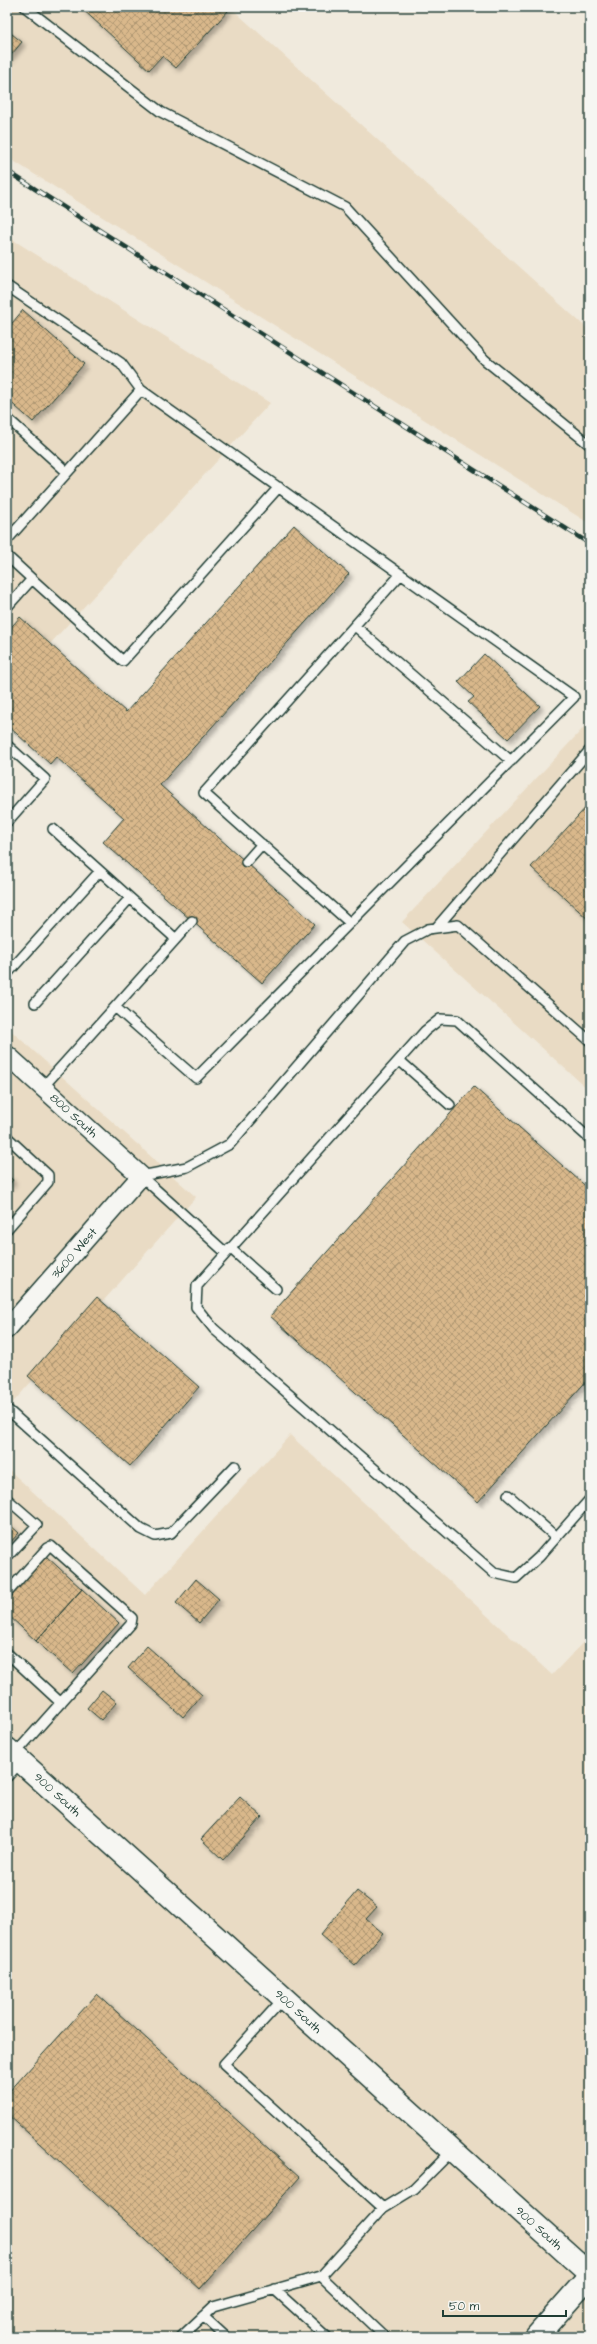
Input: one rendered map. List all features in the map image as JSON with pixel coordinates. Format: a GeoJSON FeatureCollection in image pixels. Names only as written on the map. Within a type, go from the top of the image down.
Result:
{"type":"FeatureCollection","features":[{"type":"Feature","properties":{"kind":"street","name":"800 South"},"geometry":{"type":"LineString","coordinates":[[7,1055],[141,1176]]}},
{"type":"Feature","properties":{"kind":"street","name":"3600 West"},"geometry":{"type":"LineString","coordinates":[[7,1329],[141,1176]]}},
{"type":"Feature","properties":{"kind":"street","name":"900 South"},"geometry":{"type":"LineString","coordinates":[[12,1761],[284,1998],[590,2275]]}},
{"type":"Feature","properties":{"kind":"street"},"geometry":{"type":"LineString","coordinates":[[536,2337],[590,2275]]}},
{"type":"Feature","properties":{"kind":"lane"},"geometry":{"type":"LineString","coordinates":[[25,7],[161,112],[344,207],[485,360],[590,445]]}},
{"type":"Feature","properties":{"kind":"lane"},"geometry":{"type":"LineString","coordinates":[[7,286],[121,363],[141,390],[574,697],[196,1078],[116,1007]]}},
{"type":"Feature","properties":{"kind":"lane"},"geometry":{"type":"LineString","coordinates":[[7,540],[141,390]]}},
{"type":"Feature","properties":{"kind":"lane"},"geometry":{"type":"LineString","coordinates":[[7,418],[68,472]]}},
{"type":"Feature","properties":{"kind":"lane"},"geometry":{"type":"LineString","coordinates":[[7,556],[123,661],[279,487]]}},
{"type":"Feature","properties":{"kind":"lane"},"geometry":{"type":"LineString","coordinates":[[350,923],[204,793],[401,574]]}},
{"type":"Feature","properties":{"kind":"lane"},"geometry":{"type":"LineString","coordinates":[[7,607],[32,579]]}},
{"type":"Feature","properties":{"kind":"lane"},"geometry":{"type":"LineString","coordinates":[[354,626],[511,761]]}},
{"type":"Feature","properties":{"kind":"lane"},"geometry":{"type":"LineString","coordinates":[[7,745],[45,779],[7,822]]}},
{"type":"Feature","properties":{"kind":"lane"},"geometry":{"type":"LineString","coordinates":[[436,928],[590,750]]}},
{"type":"Feature","properties":{"kind":"lane"},"geometry":{"type":"LineString","coordinates":[[53,829],[176,939]]}},
{"type":"Feature","properties":{"kind":"lane"},"geometry":{"type":"LineString","coordinates":[[246,862],[262,844]]}},
{"type":"Feature","properties":{"kind":"lane"},"geometry":{"type":"LineString","coordinates":[[7,974],[100,871]]}},
{"type":"Feature","properties":{"kind":"lane"},"geometry":{"type":"LineString","coordinates":[[35,1003],[130,898]]}},
{"type":"Feature","properties":{"kind":"lane"},"geometry":{"type":"LineString","coordinates":[[43,1087],[192,922]]}},
{"type":"Feature","properties":{"kind":"lane"},"geometry":{"type":"LineString","coordinates":[[141,1176],[187,1167],[230,1144],[405,941],[428,928],[458,924],[590,1041]]}},
{"type":"Feature","properties":{"kind":"lane"},"geometry":{"type":"LineString","coordinates":[[590,1139],[457,1020],[440,1019],[425,1031],[197,1286],[196,1307],[214,1329],[494,1573],[516,1578],[539,1557],[590,1499]]}},
{"type":"Feature","properties":{"kind":"lane"},"geometry":{"type":"LineString","coordinates":[[399,1060],[450,1105]]}},
{"type":"Feature","properties":{"kind":"lane"},"geometry":{"type":"LineString","coordinates":[[7,1137],[48,1175],[48,1182],[7,1229]]}},
{"type":"Feature","properties":{"kind":"lane"},"geometry":{"type":"LineString","coordinates":[[141,1176],[276,1289]]}},
{"type":"Feature","properties":{"kind":"lane"},"geometry":{"type":"LineString","coordinates":[[7,1409],[141,1529],[155,1536],[171,1533],[235,1466]]}},
{"type":"Feature","properties":{"kind":"lane"},"geometry":{"type":"LineString","coordinates":[[508,1494],[556,1537]]}},
{"type":"Feature","properties":{"kind":"lane"},"geometry":{"type":"LineString","coordinates":[[7,1499],[37,1525],[7,1557]]}},
{"type":"Feature","properties":{"kind":"lane"},"geometry":{"type":"LineString","coordinates":[[7,1593],[47,1548],[51,1546],[132,1618],[131,1624],[12,1761]]}},
{"type":"Feature","properties":{"kind":"lane"},"geometry":{"type":"LineString","coordinates":[[7,1653],[61,1703]]}},
{"type":"Feature","properties":{"kind":"lane"},"geometry":{"type":"LineString","coordinates":[[284,1998],[224,2064],[383,2208]]}},
{"type":"Feature","properties":{"kind":"lane"},"geometry":{"type":"LineString","coordinates":[[181,2337],[213,2307],[321,2276],[383,2208],[414,2189],[453,2150]]}},
{"type":"Feature","properties":{"kind":"lane"},"geometry":{"type":"LineString","coordinates":[[321,2276],[385,2337]]}},
{"type":"Feature","properties":{"kind":"lane"},"geometry":{"type":"LineString","coordinates":[[274,2290],[327,2337]]}},
{"type":"Feature","properties":{"kind":"lane"},"geometry":{"type":"LineString","coordinates":[[203,2316],[226,2337]]}},
{"type":"Feature","properties":{"kind":"shaded area"},"geometry":{"type":"Polygon","coordinates":[[[7,7],[230,7],[590,331],[590,524],[7,157],[7,7]]]}},
{"type":"Feature","properties":{"kind":"shaded area"},"geometry":{"type":"Polygon","coordinates":[[[7,236],[270,403],[7,691],[7,236]]]}},
{"type":"Feature","properties":{"kind":"shaded area"},"geometry":{"type":"Polygon","coordinates":[[[590,721],[590,1091],[402,922],[590,721]]]}},
{"type":"Feature","properties":{"kind":"shaded area"},"geometry":{"type":"Polygon","coordinates":[[[7,1027],[196,1197],[7,1409],[7,1027]]]}},
{"type":"Feature","properties":{"kind":"shaded area"},"geometry":{"type":"Polygon","coordinates":[[[290,1435],[552,1675],[590,1635],[590,2337],[7,2337],[7,1468],[145,1595],[290,1435]]]}},
{"type":"Feature","properties":{"kind":"building"},"geometry":{"type":"Polygon","coordinates":[[[80,7],[224,7],[228,11],[176,68],[162,56],[149,70],[80,7]]]}},
{"type":"Feature","properties":{"kind":"building"},"geometry":{"type":"Polygon","coordinates":[[[7,30],[22,42],[7,60],[7,30]]]}},
{"type":"Feature","properties":{"kind":"building"},"geometry":{"type":"Polygon","coordinates":[[[23,310],[84,364],[33,422],[7,399],[7,329],[23,310]]]}},
{"type":"Feature","properties":{"kind":"building"},"geometry":{"type":"Polygon","coordinates":[[[294,525],[349,574],[160,785],[315,924],[262,983],[103,842],[124,818],[56,757],[50,764],[7,725],[7,632],[20,617],[126,712],[294,525]]]}},
{"type":"Feature","properties":{"kind":"building"},"geometry":{"type":"Polygon","coordinates":[[[484,654],[540,706],[508,739],[468,702],[474,697],[458,682],[484,654]]]}},
{"type":"Feature","properties":{"kind":"building"},"geometry":{"type":"Polygon","coordinates":[[[590,803],[590,921],[531,867],[590,803]]]}},
{"type":"Feature","properties":{"kind":"building"},"geometry":{"type":"Polygon","coordinates":[[[474,1087],[590,1190],[590,1377],[478,1502],[270,1316],[474,1087]]]}},
{"type":"Feature","properties":{"kind":"building"},"geometry":{"type":"Polygon","coordinates":[[[7,1175],[13,1180],[7,1187],[7,1175]]]}},
{"type":"Feature","properties":{"kind":"building"},"geometry":{"type":"Polygon","coordinates":[[[97,1297],[199,1387],[130,1466],[28,1376],[97,1297]]]}},
{"type":"Feature","properties":{"kind":"building"},"geometry":{"type":"Polygon","coordinates":[[[7,1522],[19,1533],[7,1546],[7,1522]]]}},
{"type":"Feature","properties":{"kind":"building"},"geometry":{"type":"Polygon","coordinates":[[[46,1556],[82,1589],[36,1641],[7,1614],[7,1599],[46,1556]]]}},
{"type":"Feature","properties":{"kind":"building"},"geometry":{"type":"Polygon","coordinates":[[[196,1579],[219,1599],[199,1623],[176,1603],[196,1579]]]}},
{"type":"Feature","properties":{"kind":"building"},"geometry":{"type":"Polygon","coordinates":[[[82,1589],[119,1623],[73,1674],[36,1641],[82,1589]]]}},
{"type":"Feature","properties":{"kind":"building"},"geometry":{"type":"Polygon","coordinates":[[[147,1646],[202,1695],[183,1717],[128,1668],[147,1646]]]}},
{"type":"Feature","properties":{"kind":"building"},"geometry":{"type":"Polygon","coordinates":[[[102,1690],[117,1702],[101,1720],[87,1708],[102,1690]]]}},
{"type":"Feature","properties":{"kind":"building"},"geometry":{"type":"Polygon","coordinates":[[[240,1797],[262,1817],[223,1860],[201,1839],[240,1797]]]}},
{"type":"Feature","properties":{"kind":"building"},"geometry":{"type":"Polygon","coordinates":[[[357,1891],[377,1907],[366,1919],[383,1933],[355,1965],[320,1935],[357,1891]]]}},
{"type":"Feature","properties":{"kind":"building"},"geometry":{"type":"Polygon","coordinates":[[[97,1994],[300,2177],[200,2289],[7,2114],[7,2094],[97,1994]]]}},
{"type":"Feature","properties":{"kind":"railway"},"geometry":{"type":"LineString","coordinates":[[7,171],[590,544]]}}]}
